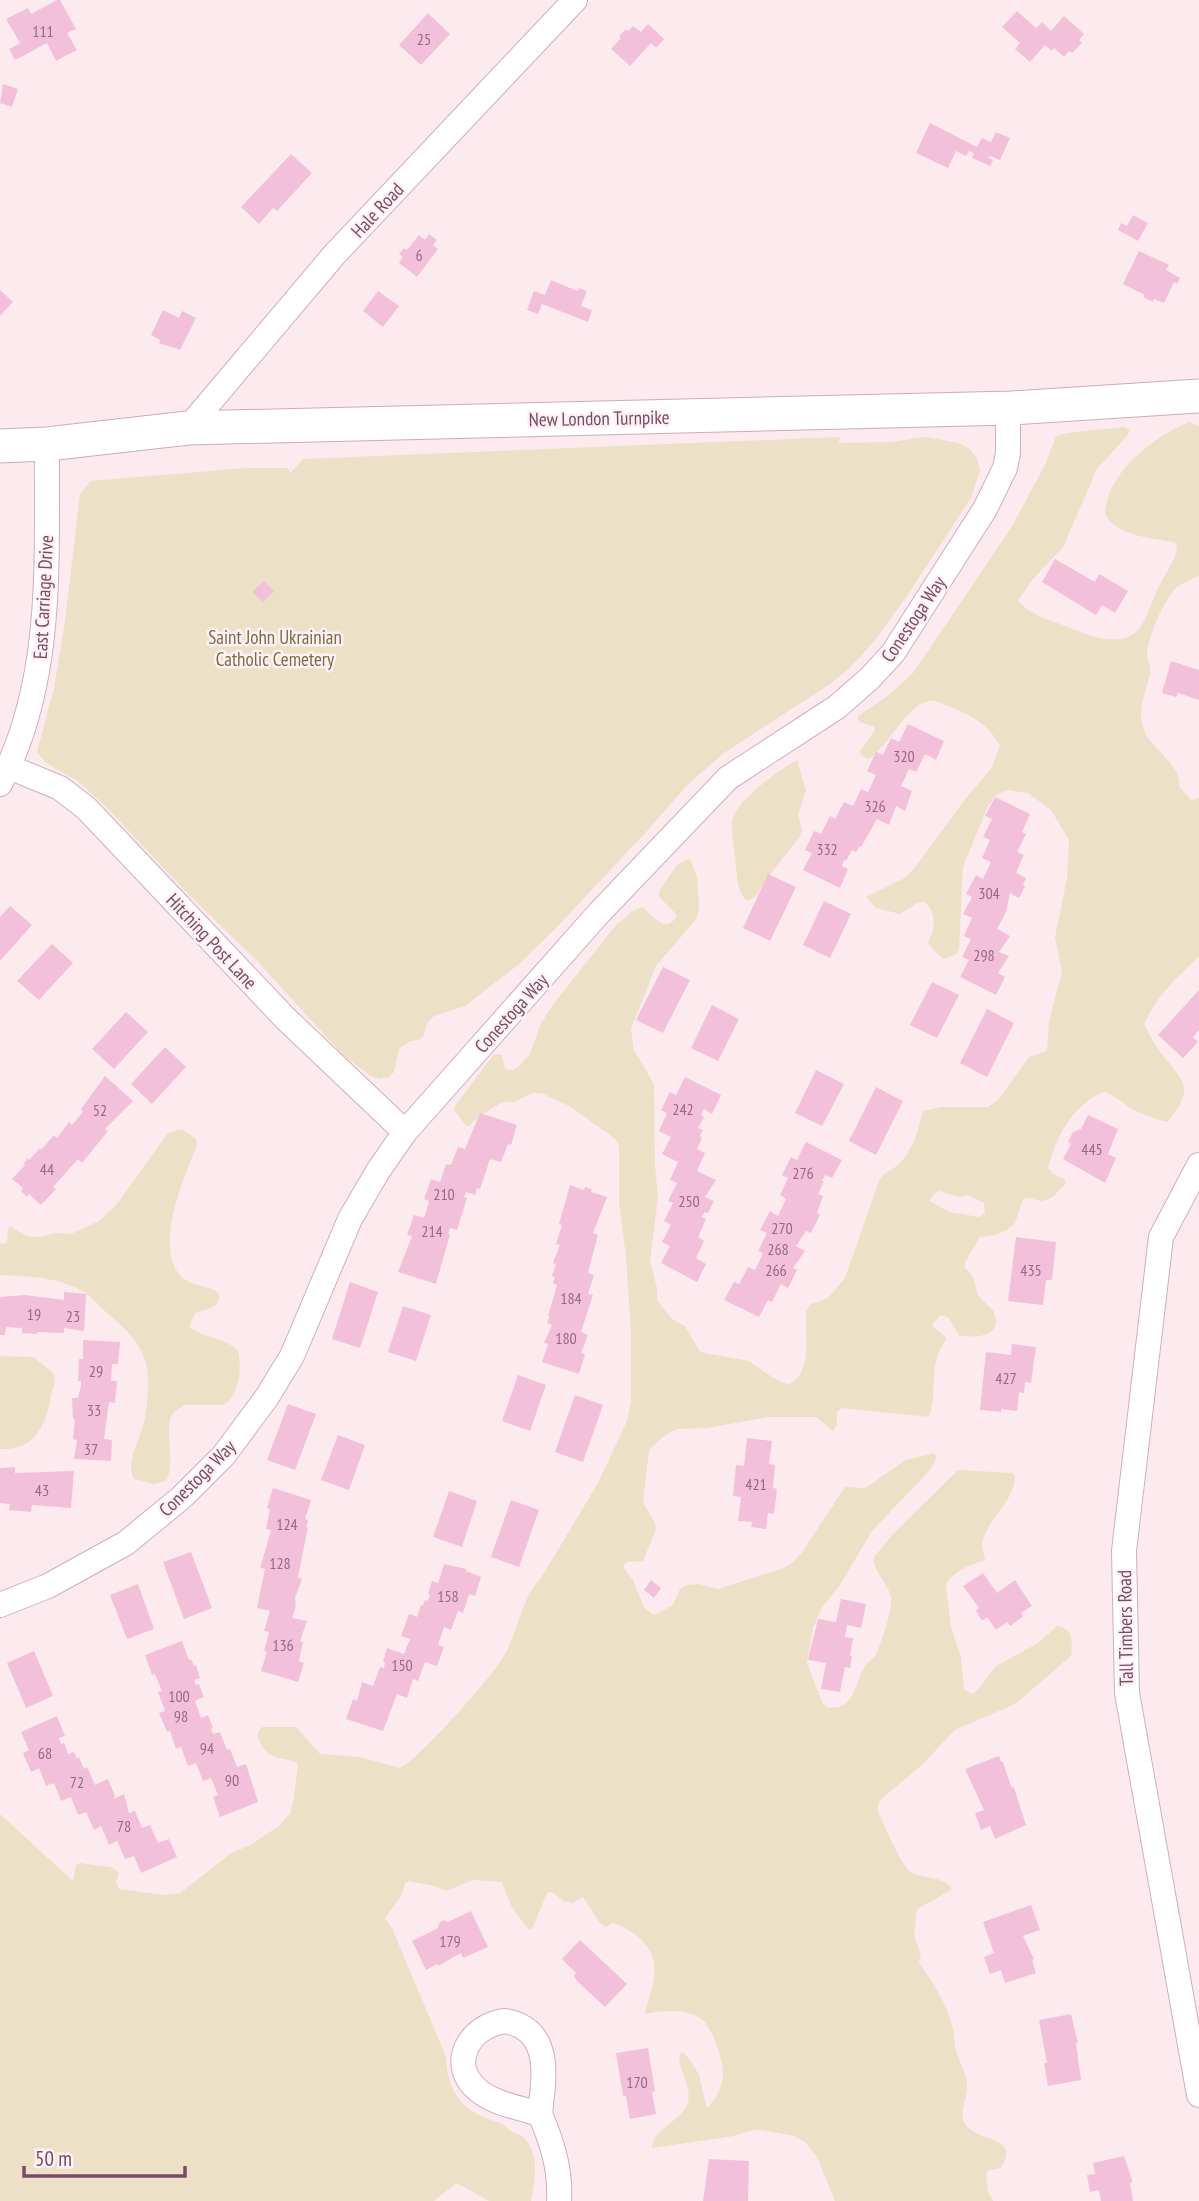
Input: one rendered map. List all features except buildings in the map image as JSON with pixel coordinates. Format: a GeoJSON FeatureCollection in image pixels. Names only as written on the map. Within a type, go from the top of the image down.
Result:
{"type":"FeatureCollection","features":[{"type":"Feature","properties":{"kind":"street","name":"Hale Road"},"geometry":{"type":"LineString","coordinates":[[188,428],[334,255],[575,0]]}},
{"type":"Feature","properties":{"kind":"street","name":"New London Turnpike"},"geometry":{"type":"LineString","coordinates":[[0,446],[47,444],[188,428],[1008,408],[1199,396]]}},
{"type":"Feature","properties":{"kind":"street","name":"Conestoga Way"},"geometry":{"type":"LineString","coordinates":[[0,1605],[48,1586],[126,1543],[182,1497],[224,1455],[267,1397],[292,1356],[350,1219],[405,1132],[599,913],[729,778],[837,707],[893,653],[985,509],[998,484],[1009,453],[1008,408]]}},
{"type":"Feature","properties":{"kind":"street","name":"East Carriage Drive"},"geometry":{"type":"LineString","coordinates":[[5,776],[35,686],[43,647],[47,572],[47,444]]}},
{"type":"Feature","properties":{"kind":"street","name":"Hitching Post Lane"},"geometry":{"type":"LineString","coordinates":[[5,776],[60,788],[86,808],[285,1018],[405,1132]]}},
{"type":"Feature","properties":{"kind":"street","name":"Tall Timbers Road"},"geometry":{"type":"LineString","coordinates":[[1199,1165],[1161,1237],[1124,1551],[1126,1693],[1199,2095]]}},
{"type":"Feature","properties":{"kind":"street"},"geometry":{"type":"LineString","coordinates":[[540,2114],[554,2150],[559,2201]]}},
{"type":"Feature","properties":{"kind":"green space"},"geometry":{"type":"Polygon","coordinates":[[[1189,422],[1199,426],[1199,576],[1175,589],[1157,619],[1148,646],[1150,671],[1141,718],[1145,733],[1176,772],[1179,786],[1191,800],[1199,798],[1199,957],[1168,988],[1144,1024],[1158,1050],[1181,1079],[1184,1086],[1182,1101],[1167,1122],[1138,1112],[1105,1092],[1084,1104],[1075,1113],[1061,1133],[1048,1168],[1066,1183],[1045,1201],[1023,1199],[1015,1223],[996,1235],[980,1237],[965,1262],[965,1268],[972,1275],[980,1297],[994,1312],[994,1329],[985,1335],[959,1336],[949,1318],[940,1315],[932,1326],[947,1338],[937,1358],[929,1417],[842,1408],[837,1412],[837,1425],[833,1431],[816,1417],[768,1417],[707,1428],[678,1429],[665,1435],[649,1450],[643,1502],[656,1529],[643,1561],[626,1562],[623,1567],[633,1580],[644,1607],[654,1615],[673,1605],[680,1589],[687,1585],[698,1584],[718,1589],[784,1568],[802,1552],[845,1487],[865,1488],[906,1460],[934,1453],[937,1457],[931,1469],[872,1531],[840,1585],[823,1606],[813,1628],[807,1663],[822,1702],[826,1707],[836,1707],[843,1705],[852,1696],[865,1666],[875,1656],[888,1618],[891,1597],[875,1567],[874,1557],[893,1534],[958,1470],[1012,1473],[1015,1476],[1011,1494],[985,1535],[982,1546],[985,1560],[957,1572],[946,1585],[951,1627],[961,1657],[964,1689],[972,1694],[976,1692],[996,1666],[1038,1643],[1057,1626],[1069,1632],[1072,1641],[1071,1656],[1015,1704],[955,1730],[921,1766],[880,1800],[877,1809],[907,1868],[951,1887],[951,1890],[917,1909],[914,1936],[921,1954],[919,1962],[943,2002],[950,2020],[956,2050],[967,2081],[963,2118],[974,2132],[1000,2143],[1005,2149],[1006,2157],[1001,2168],[989,2170],[986,2174],[988,2191],[993,2201],[835,2201],[817,2157],[805,2142],[795,2136],[756,2129],[734,2136],[652,2148],[657,2135],[681,2114],[688,2101],[680,2053],[684,2052],[699,2074],[706,2106],[709,2107],[718,2093],[722,2081],[722,2063],[717,2045],[705,2022],[688,2013],[645,2012],[654,1981],[651,1953],[637,1936],[625,1928],[613,1923],[606,1927],[600,1923],[583,1897],[572,1903],[564,1901],[552,1892],[547,1893],[533,1927],[529,1930],[511,1906],[502,1882],[473,1880],[446,1891],[409,1881],[405,1883],[401,1896],[385,1918],[392,1928],[446,2057],[454,2092],[472,2111],[521,2135],[532,2150],[535,2166],[531,2201],[489,2201],[457,2183],[434,2201],[0,2201],[0,1814],[73,1881],[76,1865],[80,1863],[111,1867],[119,1873],[116,1883],[119,1889],[164,1895],[180,1893],[230,1854],[252,1844],[280,1825],[290,1813],[298,1764],[273,1756],[264,1749],[258,1738],[262,1727],[296,1727],[320,1754],[360,1757],[400,1768],[439,1734],[498,1665],[510,1644],[529,1595],[598,1483],[627,1421],[631,1402],[631,1334],[619,1202],[619,1145],[614,1138],[569,1106],[541,1093],[532,1093],[514,1102],[503,1102],[466,1126],[454,1110],[455,1106],[494,1054],[502,1055],[505,1069],[518,1067],[530,1054],[541,1023],[555,1002],[616,925],[633,911],[642,907],[660,922],[669,924],[673,921],[677,915],[659,897],[659,891],[678,864],[687,859],[691,860],[697,878],[697,918],[656,966],[631,1029],[634,1050],[654,1084],[658,1198],[650,1261],[657,1288],[657,1300],[672,1319],[685,1326],[700,1352],[749,1361],[789,1385],[797,1379],[805,1362],[806,1311],[811,1304],[828,1298],[845,1278],[879,1181],[900,1163],[908,1152],[923,1111],[941,1107],[988,1107],[998,1100],[1029,1057],[1047,1051],[1049,1021],[1062,972],[1055,937],[1067,878],[1069,840],[1051,810],[1028,793],[1008,790],[996,795],[988,806],[963,867],[959,950],[955,955],[943,959],[928,942],[934,921],[925,902],[917,903],[900,914],[876,908],[866,897],[903,879],[913,870],[991,769],[1000,746],[988,729],[972,717],[938,702],[926,701],[909,713],[869,759],[861,755],[860,751],[875,730],[874,727],[858,721],[858,716],[885,698],[913,673],[1011,528],[1045,465],[1056,436],[1124,427],[1130,430],[1097,469],[1063,547],[1033,579],[1018,600],[1026,609],[1037,615],[1099,638],[1120,639],[1138,630],[1172,562],[1177,546],[1174,542],[1136,535],[1118,528],[1105,515],[1107,499],[1114,484],[1134,458],[1189,422]],[[940,1191],[929,1201],[950,1212],[979,1217],[985,1213],[984,1203],[969,1195],[958,1197],[940,1191]]]}},
{"type":"Feature","properties":{"kind":"green space","name":"Saint John Ukrainian Catholic Cemetery"},"geometry":{"type":"Polygon","coordinates":[[[840,437],[839,443],[890,442],[927,437],[959,443],[970,449],[977,458],[980,470],[971,498],[907,596],[875,640],[849,669],[724,753],[687,785],[556,928],[518,965],[465,1006],[434,1016],[427,1023],[423,1037],[410,1041],[399,1049],[394,1072],[389,1077],[380,1079],[369,1075],[343,1055],[259,963],[190,896],[109,810],[78,781],[46,763],[37,752],[54,688],[80,494],[91,481],[245,468],[287,468],[290,473],[303,459],[840,437]]]}},
{"type":"Feature","properties":{"kind":"green space"},"geometry":{"type":"Polygon","coordinates":[[[797,760],[806,790],[798,815],[802,830],[799,838],[755,897],[747,901],[737,880],[732,822],[740,805],[758,787],[797,760]]]}},
{"type":"Feature","properties":{"kind":"green space"},"geometry":{"type":"Polygon","coordinates":[[[182,1129],[196,1139],[197,1145],[173,1214],[170,1251],[175,1267],[184,1279],[219,1293],[218,1303],[212,1308],[195,1313],[189,1327],[238,1350],[240,1372],[237,1388],[224,1405],[184,1405],[172,1414],[169,1430],[169,1473],[166,1481],[154,1484],[134,1479],[131,1464],[144,1424],[147,1399],[147,1370],[139,1347],[121,1325],[91,1297],[78,1289],[46,1279],[0,1275],[0,1244],[7,1243],[10,1226],[26,1236],[40,1237],[56,1233],[71,1234],[99,1221],[117,1204],[168,1133],[182,1129]]]}},
{"type":"Feature","properties":{"kind":"green space"},"geometry":{"type":"Polygon","coordinates":[[[0,1356],[34,1357],[51,1371],[55,1383],[46,1417],[37,1434],[22,1446],[0,1449],[0,1356]]]}}]}
